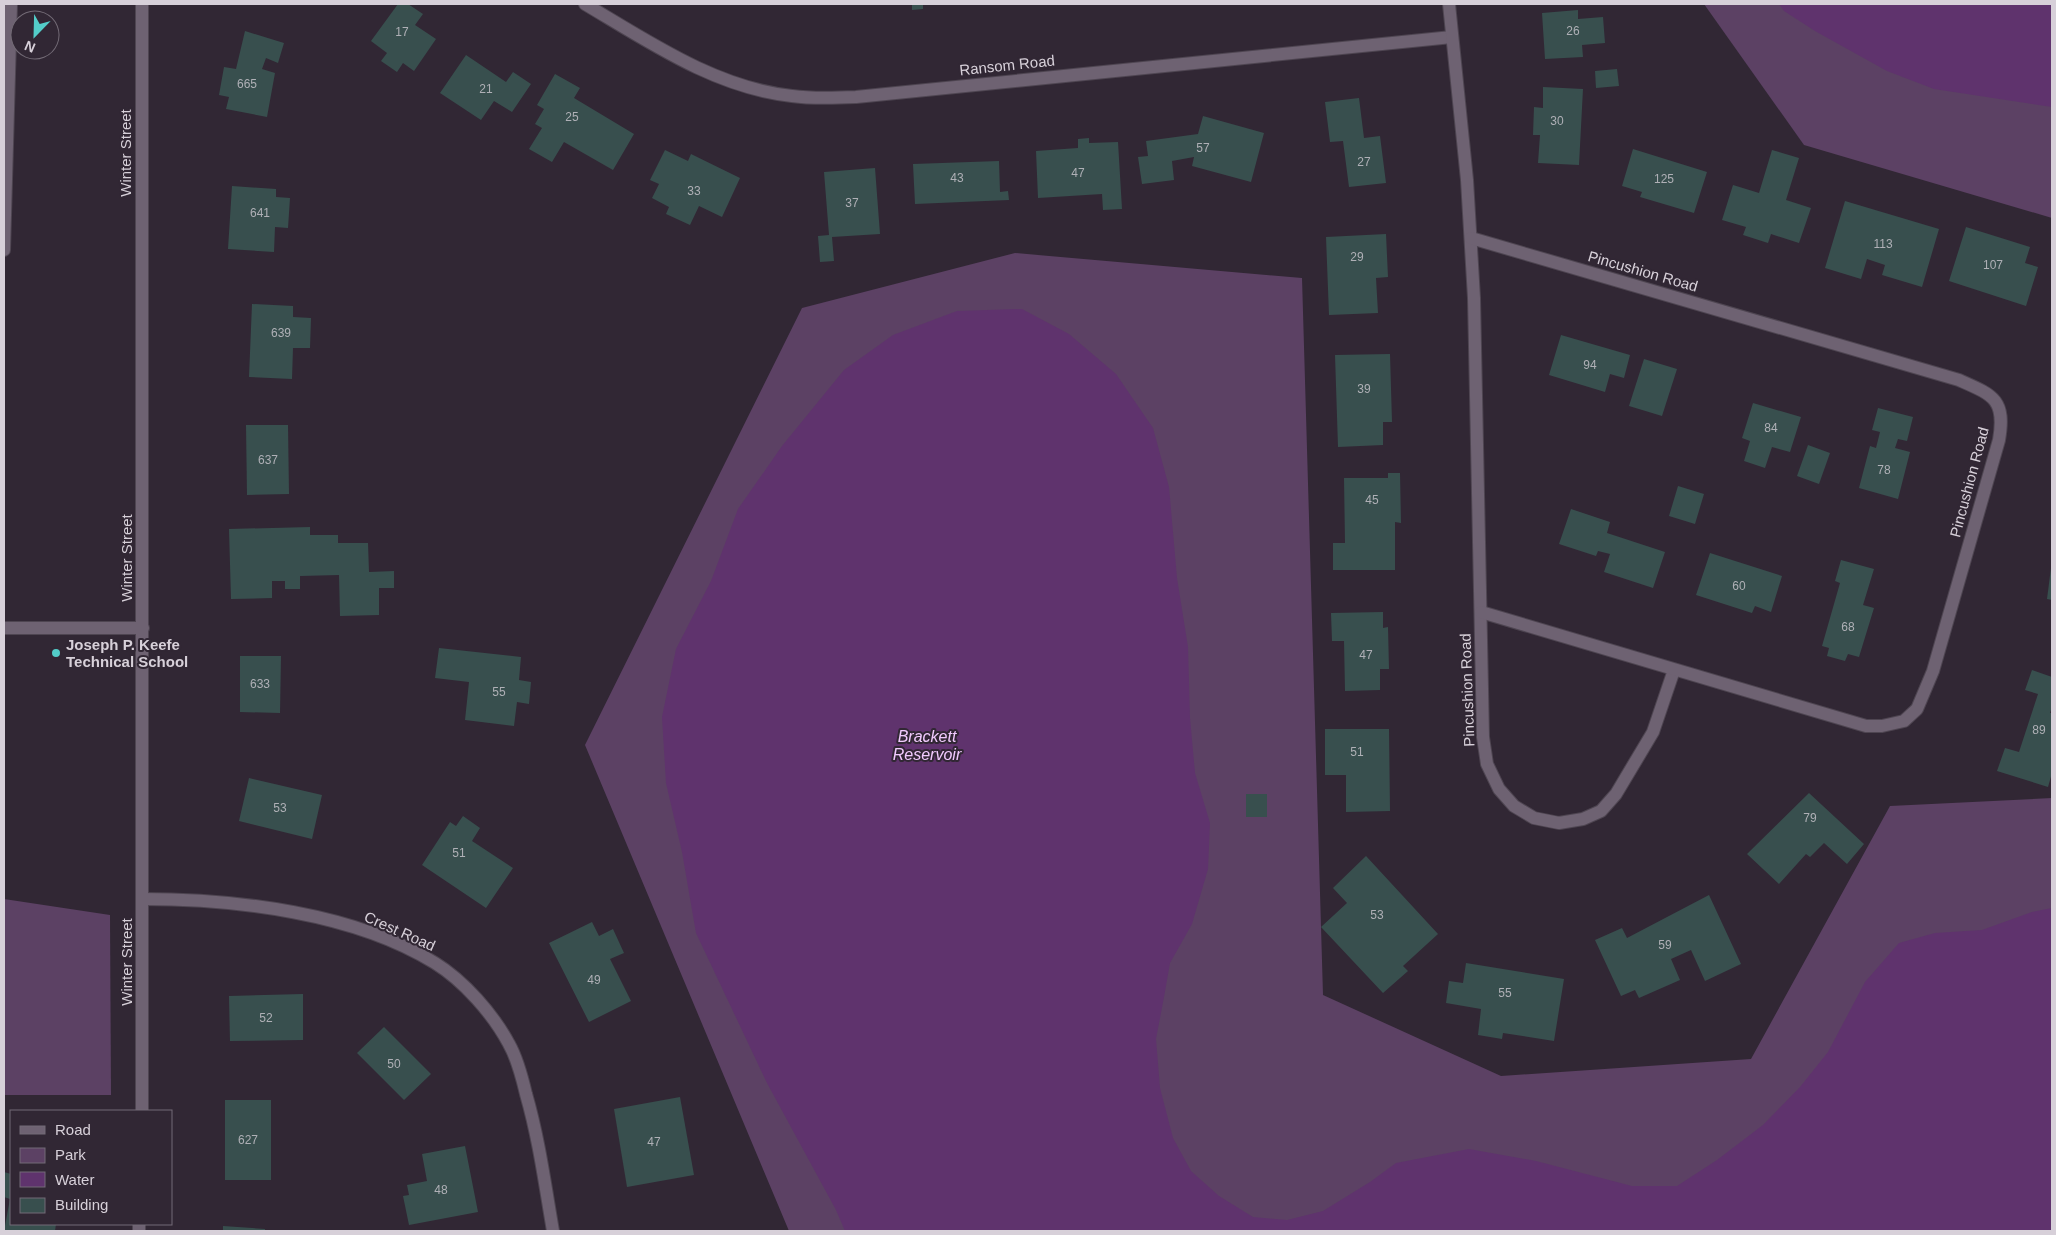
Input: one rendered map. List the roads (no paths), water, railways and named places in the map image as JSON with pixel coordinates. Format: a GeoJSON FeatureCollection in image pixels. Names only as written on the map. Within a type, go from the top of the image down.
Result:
{"type":"FeatureCollection","features":[{"type":"Feature","properties":{"kind":"street"},"geometry":{"type":"LineString","coordinates":[[4,250],[10,4]]}},
{"type":"Feature","properties":{"kind":"street","name":"Winter Street"},"geometry":{"type":"LineString","coordinates":[[142,4],[142,1110]]}},
{"type":"Feature","properties":{"kind":"street","name":"Ransom Road"},"geometry":{"type":"LineString","coordinates":[[585,4],[660,48],[730,82],[783,95],[822,98],[866,96],[1452,37]]}},
{"type":"Feature","properties":{"kind":"street","name":"Pincushion Road"},"geometry":{"type":"LineString","coordinates":[[1449,4],[1471,238],[1474,298],[1483,738],[1487,764],[1499,789],[1514,806],[1534,818],[1559,822],[1583,819],[1601,811],[1616,794],[1653,732],[1674,670]]}},
{"type":"Feature","properties":{"kind":"street","name":"Pincushion Road"},"geometry":{"type":"LineString","coordinates":[[1471,238],[1959,380],[1980,389],[1996,400],[2001,411],[2002,426],[1933,671],[1917,709],[1904,721],[1882,726],[1866,726],[1481,612]]}},
{"type":"Feature","properties":{"kind":"street"},"geometry":{"type":"LineString","coordinates":[[4,628],[143,628]]}},
{"type":"Feature","properties":{"kind":"street","name":"Crest Road"},"geometry":{"type":"LineString","coordinates":[[142,898],[216,902],[326,920],[373,933],[406,947],[437,964],[469,992],[486,1011],[510,1045],[534,1121],[553,1231]]}},
{"type":"Feature","properties":{"kind":"water"},"geometry":{"type":"Polygon","coordinates":[[[1779,4],[2052,4],[2052,107],[1934,89],[1887,71],[1815,31],[1784,11],[1779,4]]]}},
{"type":"Feature","properties":{"kind":"water","name":"Brackett Reservoir"},"geometry":{"type":"Polygon","coordinates":[[[1022,309],[1069,334],[1116,374],[1153,428],[1169,487],[1177,578],[1188,647],[1190,718],[1195,773],[1210,823],[1208,869],[1192,924],[1170,963],[1156,1039],[1160,1088],[1173,1138],[1191,1171],[1219,1196],[1253,1217],[1287,1220],[1323,1211],[1370,1182],[1396,1163],[1469,1149],[1536,1161],[1632,1186],[1677,1186],[1717,1160],[1763,1125],[1800,1087],[1828,1052],[1865,982],[1899,943],[1935,933],[1982,930],[2032,912],[2052,908],[2052,1231],[845,1231],[836,1210],[767,1083],[696,933],[682,852],[666,783],[662,717],[676,649],[711,581],[738,509],[782,446],[844,370],[893,335],[957,311],[1022,309]]]}},
{"type":"Feature","properties":{"kind":"place","name":"Joseph P. Keefe Technical School"},"geometry":{"type":"Point","coordinates":[56,653]}}]}
